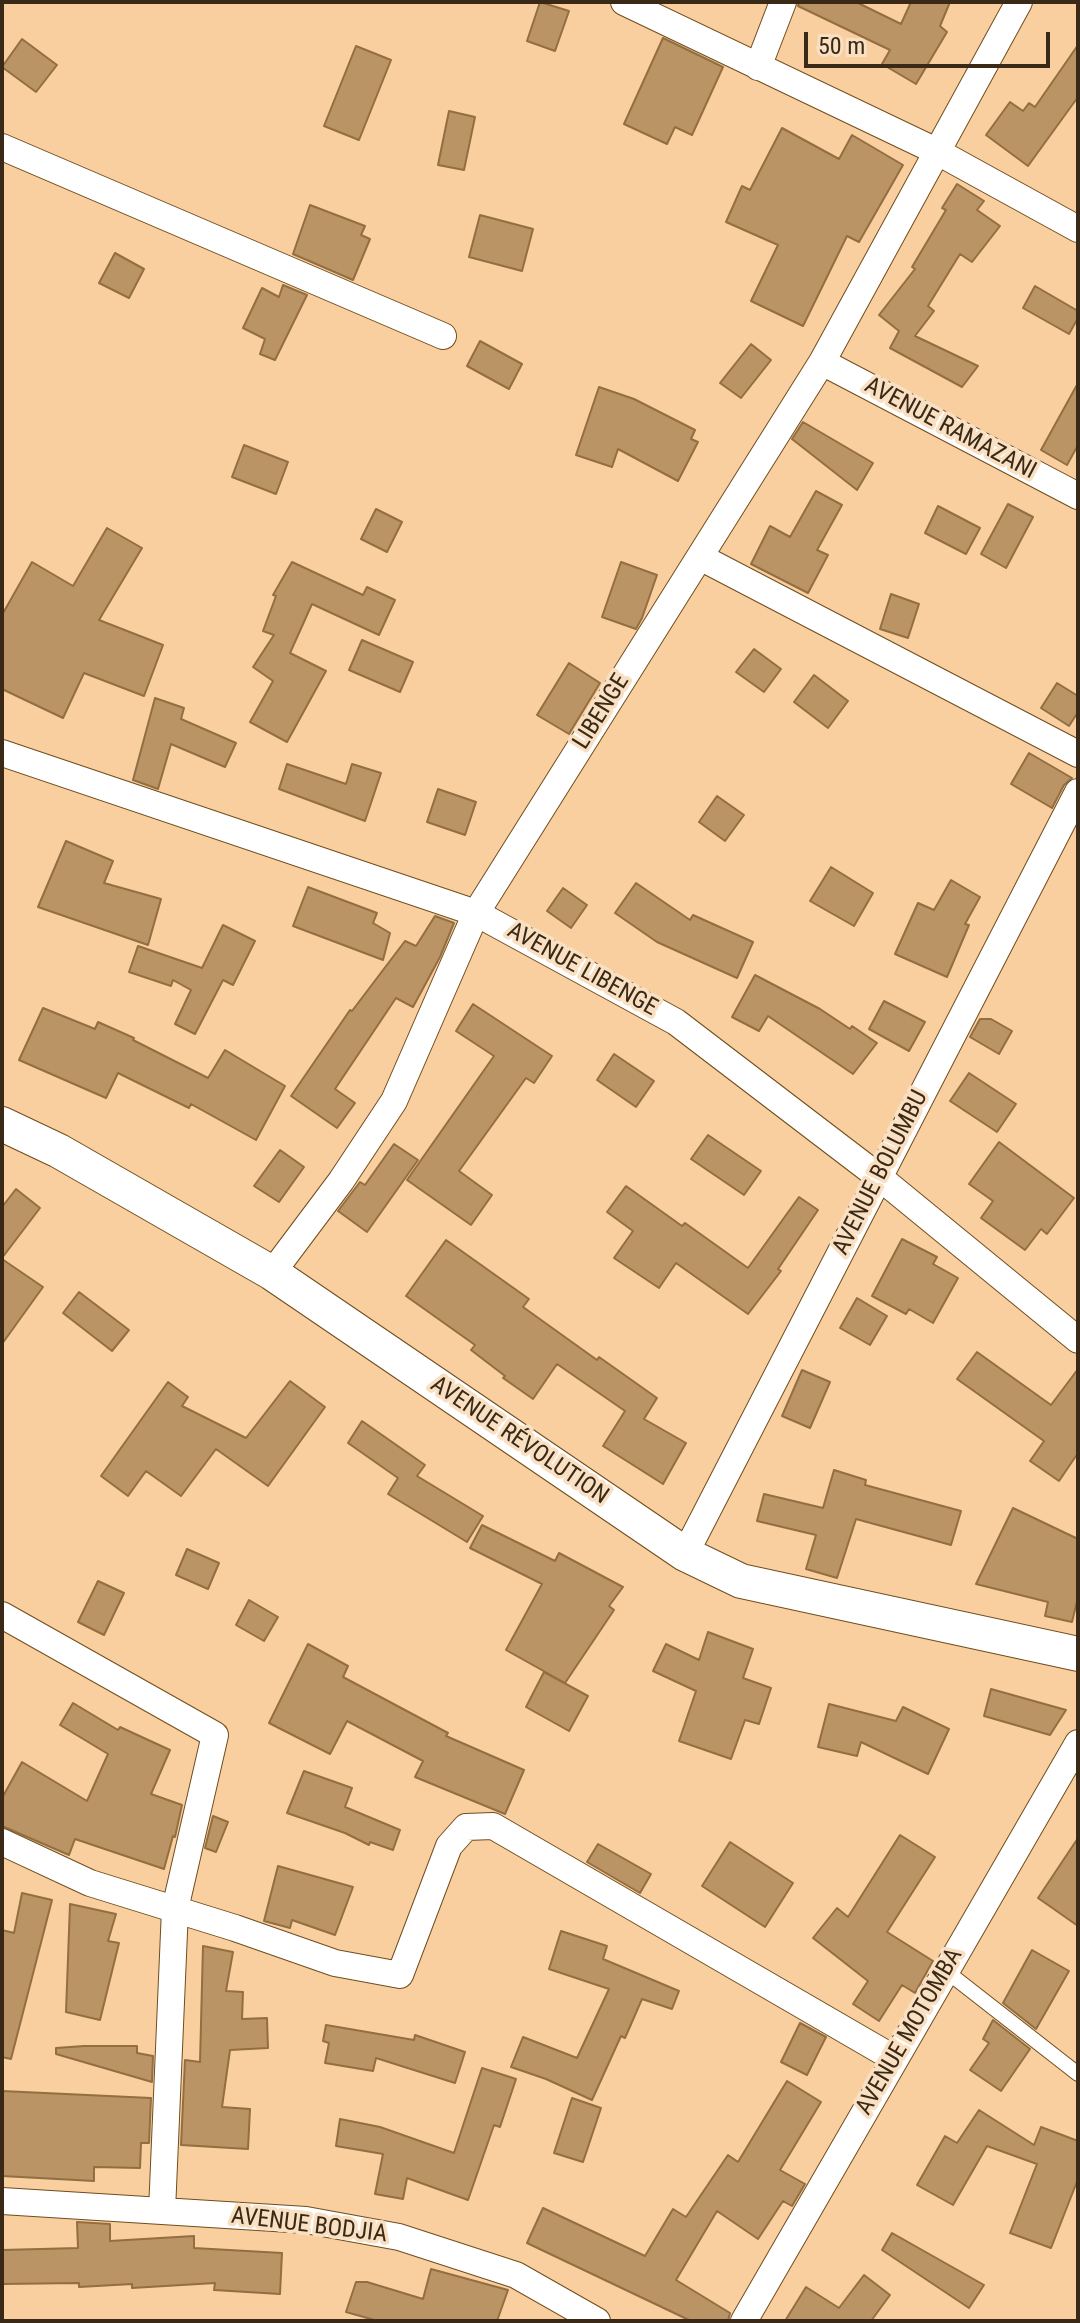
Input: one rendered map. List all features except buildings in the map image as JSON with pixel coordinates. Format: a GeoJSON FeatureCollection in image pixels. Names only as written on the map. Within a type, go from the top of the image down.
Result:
{"type":"FeatureCollection","features":[{"type":"Feature","properties":{"kind":"street"},"geometry":{"type":"LineString","coordinates":[[624,2],[936,151],[1078,229]]}},
{"type":"Feature","properties":{"kind":"street"},"geometry":{"type":"LineString","coordinates":[[758,67],[783,2]]}},
{"type":"Feature","properties":{"kind":"street","name":"LIBENGE"},"geometry":{"type":"LineString","coordinates":[[272,1273],[341,1181],[394,1101],[476,913],[822,362],[1019,2]]}},
{"type":"Feature","properties":{"kind":"street"},"geometry":{"type":"LineString","coordinates":[[2,147],[443,336]]}},
{"type":"Feature","properties":{"kind":"street","name":"AVENUE RAMAZANI"},"geometry":{"type":"LineString","coordinates":[[822,362],[1078,496]]}},
{"type":"Feature","properties":{"kind":"street"},"geometry":{"type":"LineString","coordinates":[[700,557],[1078,754]]}},
{"type":"Feature","properties":{"kind":"street","name":"AVENUE LIBENGE"},"geometry":{"type":"LineString","coordinates":[[2,753],[476,913],[676,1022],[879,1177],[1078,1340]]}},
{"type":"Feature","properties":{"kind":"street","name":"AVENUE BOLUMBU"},"geometry":{"type":"LineString","coordinates":[[685,1554],[1078,792]]}},
{"type":"Feature","properties":{"kind":"street","name":"AVENUE RÉVOLUTION"},"geometry":{"type":"LineString","coordinates":[[2,1124],[59,1151],[272,1273],[685,1554],[741,1581],[1078,1654]]}},
{"type":"Feature","properties":{"kind":"street"},"geometry":{"type":"LineString","coordinates":[[2,1615],[215,1735],[175,1909],[162,2211]]}},
{"type":"Feature","properties":{"kind":"street","name":"AVENUE MOTOMBA"},"geometry":{"type":"LineString","coordinates":[[744,2321],[1078,1743]]}},
{"type":"Feature","properties":{"kind":"street"},"geometry":{"type":"LineString","coordinates":[[2,1842],[90,1883],[335,1963],[400,1975],[449,1846],[466,1827],[493,1826],[895,2059]]}},
{"type":"Feature","properties":{"kind":"street","name":"AVENUE BODJIA"},"geometry":{"type":"LineString","coordinates":[[2,2201],[306,2220],[399,2237],[516,2275],[597,2321]]}},
{"type":"Feature","properties":{"kind":"lane"},"geometry":{"type":"LineString","coordinates":[[946,1971],[1078,2074]]}}]}
